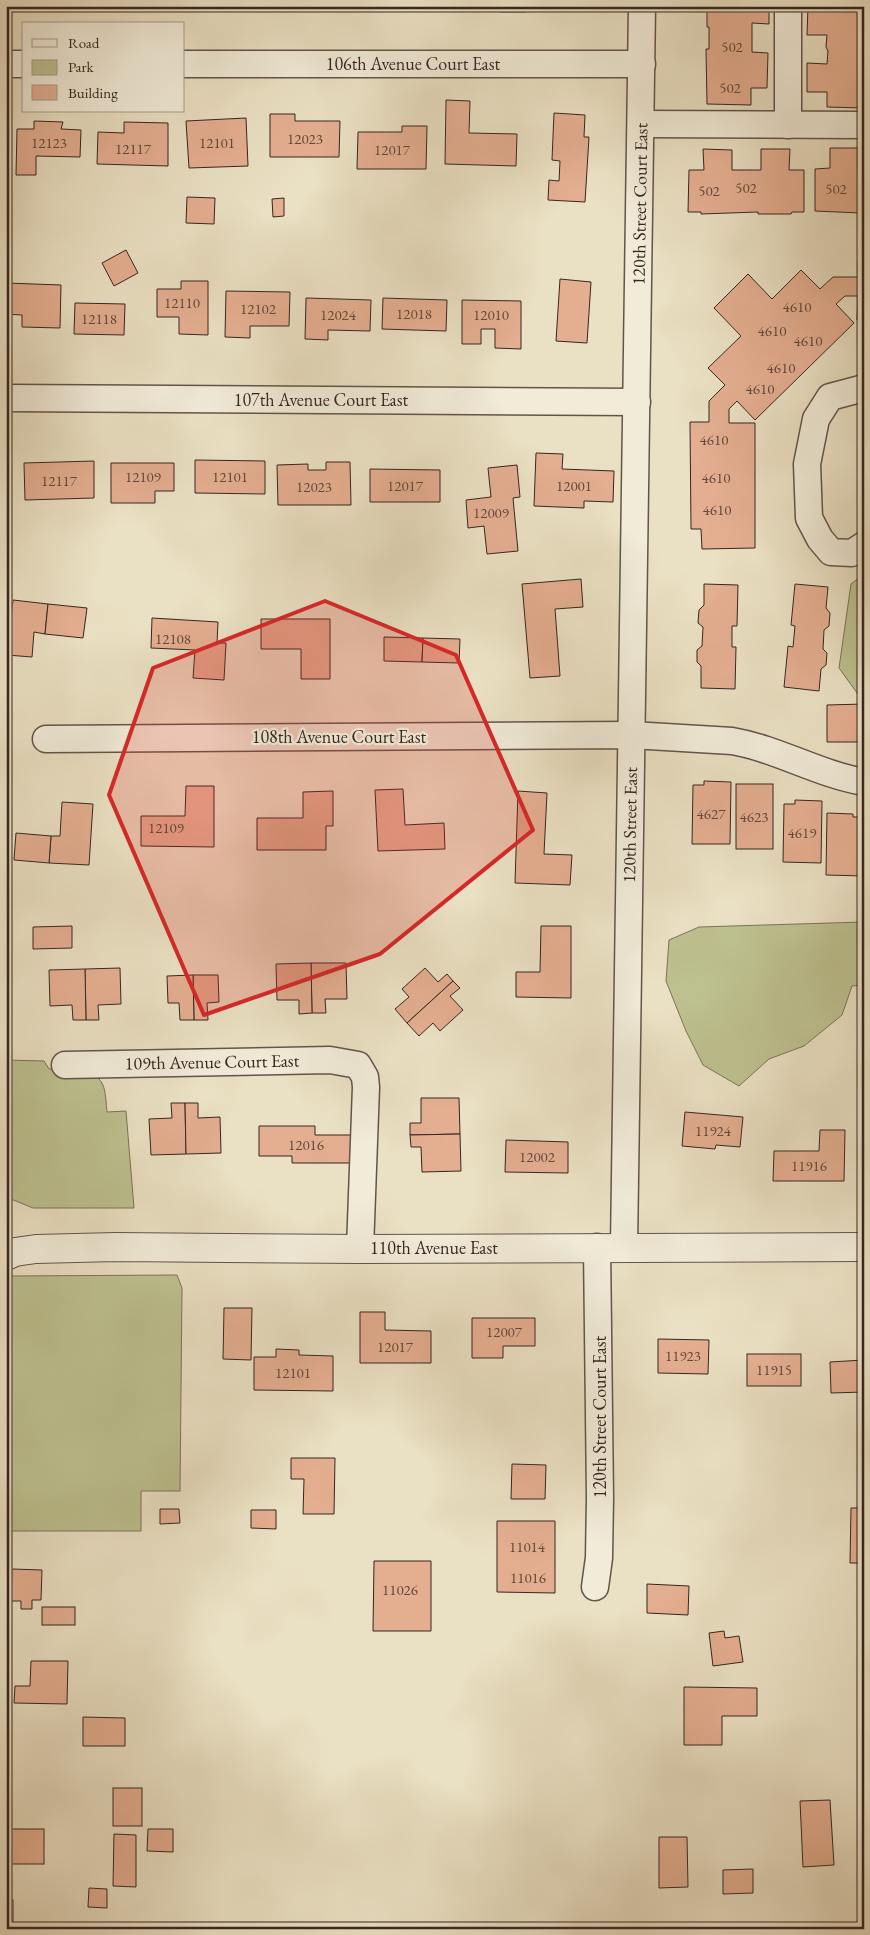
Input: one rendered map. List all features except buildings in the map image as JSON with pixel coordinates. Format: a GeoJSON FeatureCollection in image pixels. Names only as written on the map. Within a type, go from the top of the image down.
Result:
{"type":"FeatureCollection","features":[{"type":"Feature","properties":{"kind":"street","name":"120th Street Court East"},"geometry":{"type":"LineString","coordinates":[[636,402],[642,6]]}},
{"type":"Feature","properties":{"kind":"street"},"geometry":{"type":"LineString","coordinates":[[788,6],[788,124]]}},
{"type":"Feature","properties":{"kind":"street"},"geometry":{"type":"LineString","coordinates":[[6,64],[22,64]]}},
{"type":"Feature","properties":{"kind":"street","name":"106th Avenue Court East"},"geometry":{"type":"LineString","coordinates":[[185,64],[642,64]]}},
{"type":"Feature","properties":{"kind":"street"},"geometry":{"type":"LineString","coordinates":[[641,124],[864,125]]}},
{"type":"Feature","properties":{"kind":"street"},"geometry":{"type":"LineString","coordinates":[[864,388],[830,397],[816,419],[807,464],[809,518],[820,539],[831,552],[852,552],[864,545]]}},
{"type":"Feature","properties":{"kind":"street","name":"107th Avenue Court East"},"geometry":{"type":"LineString","coordinates":[[6,398],[636,402]]}},
{"type":"Feature","properties":{"kind":"street","name":"120th Street East"},"geometry":{"type":"LineString","coordinates":[[611,1247],[632,736],[636,402]]}},
{"type":"Feature","properties":{"kind":"street","name":"108th Avenue Court East"},"geometry":{"type":"LineString","coordinates":[[46,739],[632,736],[732,741],[748,744],[834,776],[864,782]]}},
{"type":"Feature","properties":{"kind":"street","name":"109th Avenue Court East"},"geometry":{"type":"LineString","coordinates":[[65,1065],[330,1060],[358,1065],[365,1077],[366,1087],[360,1249]]}},
{"type":"Feature","properties":{"kind":"street","name":"110th Avenue East"},"geometry":{"type":"LineString","coordinates":[[6,1256],[15,1252],[36,1249],[116,1247],[360,1249],[864,1247]]}},
{"type":"Feature","properties":{"kind":"street","name":"120th Street Court East"},"geometry":{"type":"LineString","coordinates":[[595,1587],[599,1558],[611,1247]]}},
{"type":"Feature","properties":{"kind":"highlighted area"},"geometry":{"type":"Polygon","coordinates":[[[325,601],[456,655],[533,830],[380,954],[204,1015],[109,795],[153,668],[325,601]]]}},
{"type":"Feature","properties":{"kind":"green space"},"geometry":{"type":"Polygon","coordinates":[[[864,574],[864,697],[860,697],[839,668],[851,584],[864,574]]]}},
{"type":"Feature","properties":{"kind":"green space"},"geometry":{"type":"Polygon","coordinates":[[[864,922],[864,985],[852,986],[842,1015],[804,1046],[769,1059],[739,1086],[703,1065],[686,1031],[666,981],[669,940],[699,927],[864,922]]]}},
{"type":"Feature","properties":{"kind":"green space"},"geometry":{"type":"Polygon","coordinates":[[[6,1060],[44,1061],[49,1069],[81,1070],[95,1075],[105,1091],[107,1112],[126,1111],[134,1208],[33,1208],[6,1197],[6,1060]]]}},
{"type":"Feature","properties":{"kind":"green space"},"geometry":{"type":"Polygon","coordinates":[[[177,1275],[182,1288],[180,1491],[141,1491],[141,1531],[6,1531],[6,1278],[12,1276],[177,1275]]]}}]}
